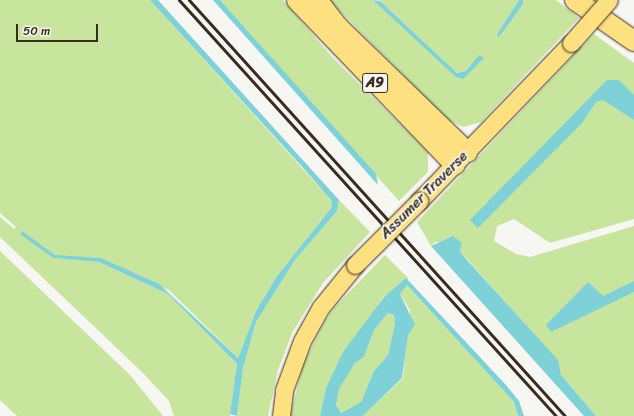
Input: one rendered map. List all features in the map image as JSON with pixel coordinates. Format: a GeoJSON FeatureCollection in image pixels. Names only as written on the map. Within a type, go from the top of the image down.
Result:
{"type":"FeatureCollection","features":[{"type":"Feature","properties":{"kind":"highway","name":"A9"},"geometry":{"type":"LineString","coordinates":[[297,0],[461,158]]}},
{"type":"Feature","properties":{"kind":"highway","name":"A9"},"geometry":{"type":"LineString","coordinates":[[317,0],[338,27],[461,158]]}},
{"type":"Feature","properties":{"kind":"highway"},"geometry":{"type":"LineString","coordinates":[[575,0],[634,41]]}},
{"type":"Feature","properties":{"kind":"highway"},"geometry":{"type":"LineString","coordinates":[[595,0],[634,32]]}},
{"type":"Feature","properties":{"kind":"main road","name":"Assumer Traverse"},"geometry":{"type":"LineString","coordinates":[[281,416],[284,390],[302,341],[321,307],[355,265],[461,158],[571,43],[609,0]]}},
{"type":"Feature","properties":{"kind":"green space"},"geometry":{"type":"Polygon","coordinates":[[[0,0],[150,0],[331,200],[332,207],[277,276],[256,311],[238,358],[170,291],[101,258],[55,256],[20,233],[53,258],[99,262],[168,294],[237,364],[230,416],[174,416],[169,401],[143,373],[0,237],[0,217],[14,229],[16,227],[0,213],[0,0]]]}},
{"type":"Feature","properties":{"kind":"green space"},"geometry":{"type":"Polygon","coordinates":[[[220,0],[283,0],[332,57],[428,152],[428,172],[399,201],[220,0]]]}},
{"type":"Feature","properties":{"kind":"green space"},"geometry":{"type":"Polygon","coordinates":[[[329,0],[373,0],[460,79],[479,55],[466,71],[457,73],[379,0],[519,0],[497,34],[498,38],[523,0],[556,0],[579,18],[481,122],[463,127],[448,120],[329,0]]]}},
{"type":"Feature","properties":{"kind":"green space"},"geometry":{"type":"Polygon","coordinates":[[[594,34],[634,63],[634,219],[550,243],[514,219],[497,226],[494,241],[516,254],[530,257],[634,226],[634,416],[596,416],[561,375],[557,360],[460,251],[462,243],[435,242],[431,246],[417,222],[594,34]]]}},
{"type":"Feature","properties":{"kind":"green space"},"geometry":{"type":"Polygon","coordinates":[[[339,200],[370,232],[323,283],[293,331],[278,370],[268,416],[237,416],[243,368],[256,322],[295,260],[337,211],[339,200]]]}},
{"type":"Feature","properties":{"kind":"green space"},"geometry":{"type":"Polygon","coordinates":[[[0,251],[130,375],[163,416],[17,416],[0,400],[0,251]]]}},
{"type":"Feature","properties":{"kind":"green space"},"geometry":{"type":"Polygon","coordinates":[[[385,255],[409,279],[383,297],[326,388],[320,416],[290,416],[303,365],[322,326],[334,308],[385,255]]]}},
{"type":"Feature","properties":{"kind":"green space"},"geometry":{"type":"Polygon","coordinates":[[[407,285],[514,402],[518,416],[363,416],[403,378],[410,310],[400,294],[407,285]]]}},
{"type":"Feature","properties":{"kind":"green space"},"geometry":{"type":"Polygon","coordinates":[[[388,313],[394,315],[395,323],[388,355],[374,371],[361,402],[341,413],[336,405],[339,389],[355,363],[364,357],[374,330],[388,313]]]}},
{"type":"Feature","properties":{"kind":"water"},"geometry":{"type":"Polygon","coordinates":[[[150,0],[158,0],[339,200],[337,211],[295,260],[256,322],[243,368],[237,416],[230,414],[237,364],[168,294],[99,262],[53,258],[20,234],[22,231],[55,255],[101,258],[159,284],[238,358],[256,311],[277,276],[332,207],[331,200],[305,170],[150,0]]]}},
{"type":"Feature","properties":{"kind":"water"},"geometry":{"type":"Polygon","coordinates":[[[213,0],[220,0],[376,174],[378,185],[213,0]]]}},
{"type":"Feature","properties":{"kind":"water"},"geometry":{"type":"Polygon","coordinates":[[[373,0],[380,1],[457,73],[466,71],[479,55],[484,58],[463,79],[456,77],[373,0]]]}},
{"type":"Feature","properties":{"kind":"water"},"geometry":{"type":"Polygon","coordinates":[[[519,0],[523,0],[523,4],[498,38],[497,34],[519,0]]]}},
{"type":"Feature","properties":{"kind":"water"},"geometry":{"type":"Polygon","coordinates":[[[607,80],[619,80],[634,95],[634,120],[603,100],[596,102],[582,123],[478,228],[470,220],[607,80]]]}},
{"type":"Feature","properties":{"kind":"water"},"geometry":{"type":"Polygon","coordinates":[[[453,236],[462,243],[460,251],[467,260],[558,360],[561,375],[596,416],[584,416],[431,246],[453,236]]]}},
{"type":"Feature","properties":{"kind":"water"},"geometry":{"type":"Polygon","coordinates":[[[406,278],[506,385],[519,401],[524,416],[518,416],[514,402],[407,285],[400,294],[415,325],[408,335],[402,378],[363,416],[320,416],[326,388],[343,352],[384,297],[406,278]],[[388,313],[374,330],[364,357],[355,363],[339,389],[336,405],[341,413],[361,402],[374,371],[388,355],[395,323],[394,315],[388,313]]]}},
{"type":"Feature","properties":{"kind":"water"},"geometry":{"type":"Polygon","coordinates":[[[634,281],[634,292],[551,332],[546,325],[588,282],[603,296],[634,281]]]}},
{"type":"Feature","properties":{"kind":"railway"},"geometry":{"type":"LineString","coordinates":[[179,0],[556,416]]}},
{"type":"Feature","properties":{"kind":"railway"},"geometry":{"type":"LineString","coordinates":[[189,0],[565,416]]}}]}
